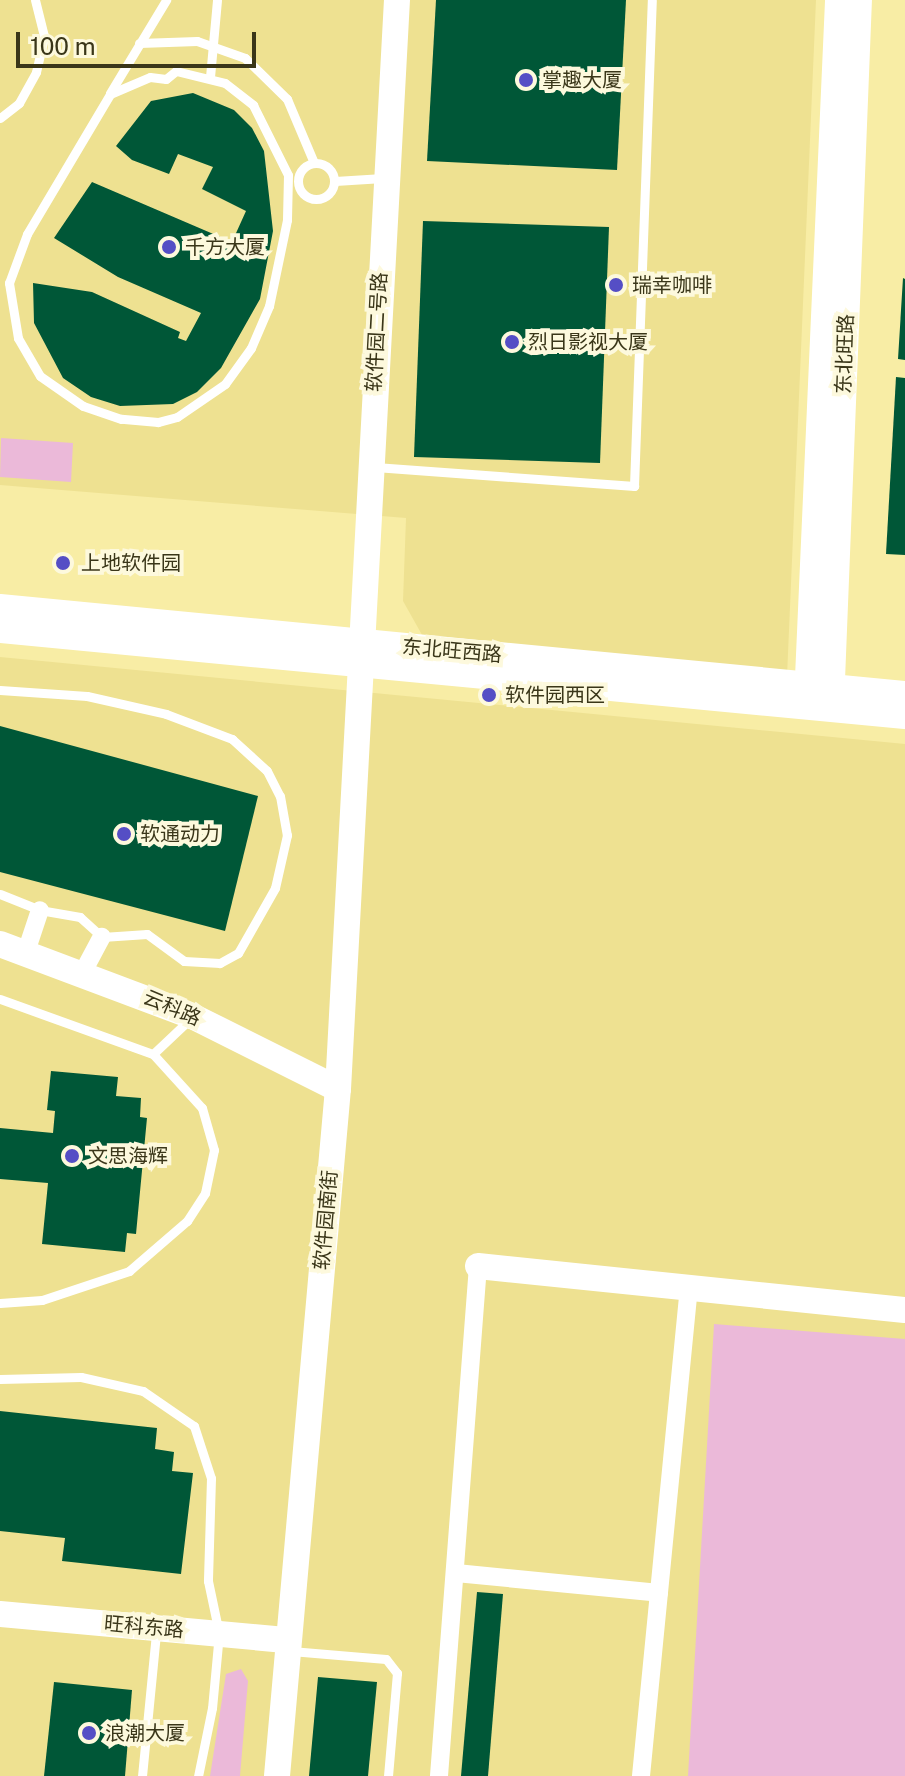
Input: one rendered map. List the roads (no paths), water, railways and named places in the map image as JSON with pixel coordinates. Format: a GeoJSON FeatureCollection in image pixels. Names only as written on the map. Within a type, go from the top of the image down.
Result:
{"type":"FeatureCollection","features":[{"type":"Feature","properties":{"kind":"street","name":"软件园二号路"},"geometry":{"type":"LineString","coordinates":[[364,653],[371,466],[397,0]]}},
{"type":"Feature","properties":{"kind":"street","name":"东北旺路"},"geometry":{"type":"LineString","coordinates":[[819,697],[838,0]]}},
{"type":"Feature","properties":{"kind":"street","name":"东北旺路"},"geometry":{"type":"LineString","coordinates":[[819,697],[859,0]]}},
{"type":"Feature","properties":{"kind":"street","name":"东北旺西路"},"geometry":{"type":"LineString","coordinates":[[0,607],[364,653],[819,697],[905,716]]}},
{"type":"Feature","properties":{"kind":"street","name":"东北旺西路"},"geometry":{"type":"LineString","coordinates":[[0,630],[364,653]]}},
{"type":"Feature","properties":{"kind":"street","name":"软件园南街"},"geometry":{"type":"LineString","coordinates":[[277,1776],[338,1089],[364,653]]}},
{"type":"Feature","properties":{"kind":"street","name":"东北旺西路"},"geometry":{"type":"LineString","coordinates":[[819,697],[905,694]]}},
{"type":"Feature","properties":{"kind":"street"},"geometry":{"type":"LineString","coordinates":[[26,952],[40,910]]}},
{"type":"Feature","properties":{"kind":"street"},"geometry":{"type":"LineString","coordinates":[[83,972],[102,937]]}},
{"type":"Feature","properties":{"kind":"street","name":"云科路"},"geometry":{"type":"LineString","coordinates":[[0,944],[83,972],[192,1016],[338,1089]]}},
{"type":"Feature","properties":{"kind":"street"},"geometry":{"type":"LineString","coordinates":[[439,1776],[478,1266],[905,1310]]}},
{"type":"Feature","properties":{"kind":"street"},"geometry":{"type":"LineString","coordinates":[[641,1776],[689,1287]]}},
{"type":"Feature","properties":{"kind":"street"},"geometry":{"type":"LineString","coordinates":[[456,1573],[659,1593]]}},
{"type":"Feature","properties":{"kind":"street","name":"旺科东路"},"geometry":{"type":"LineString","coordinates":[[0,1614],[219,1633],[288,1645]]}},
{"type":"Feature","properties":{"kind":"lane"},"geometry":{"type":"LineString","coordinates":[[0,118],[19,103],[36,72],[44,36],[35,0]]}},
{"type":"Feature","properties":{"kind":"lane"},"geometry":{"type":"LineString","coordinates":[[166,0],[27,234],[9,283],[12,318],[23,352],[51,386],[83,406],[121,419],[158,422],[177,417],[225,384],[251,348],[269,306],[293,183],[301,171],[314,163]]}},
{"type":"Feature","properties":{"kind":"lane"},"geometry":{"type":"LineString","coordinates":[[210,77],[217,0]]}},
{"type":"Feature","properties":{"kind":"lane"},"geometry":{"type":"LineString","coordinates":[[371,466],[634,486],[652,0]]}},
{"type":"Feature","properties":{"kind":"lane"},"geometry":{"type":"LineString","coordinates":[[139,43],[213,45],[245,58],[277,87],[296,114],[314,163]]}},
{"type":"Feature","properties":{"kind":"lane"},"geometry":{"type":"LineString","coordinates":[[110,94],[150,77],[166,79],[176,71],[210,77],[253,105],[275,140],[293,183],[313,199],[326,197],[335,181],[331,169],[314,163]]}},
{"type":"Feature","properties":{"kind":"lane"},"geometry":{"type":"LineString","coordinates":[[335,181],[386,178]]}},
{"type":"Feature","properties":{"kind":"lane"},"geometry":{"type":"LineString","coordinates":[[0,690],[87,696],[208,727],[250,753],[280,796],[287,835],[275,888],[238,953],[220,963],[184,961],[147,934],[102,937],[80,917],[40,910],[0,894]]}},
{"type":"Feature","properties":{"kind":"lane"},"geometry":{"type":"LineString","coordinates":[[0,999],[153,1054],[202,1108],[214,1150],[205,1193],[187,1221],[129,1271],[42,1300],[0,1303]]}},
{"type":"Feature","properties":{"kind":"lane"},"geometry":{"type":"LineString","coordinates":[[153,1054],[192,1016]]}},
{"type":"Feature","properties":{"kind":"lane"},"geometry":{"type":"LineString","coordinates":[[0,1379],[81,1377],[143,1391],[194,1426],[211,1478],[208,1581],[219,1633],[212,1708],[198,1776]]}},
{"type":"Feature","properties":{"kind":"lane"},"geometry":{"type":"LineString","coordinates":[[142,1776],[157,1628]]}},
{"type":"Feature","properties":{"kind":"lane"},"geometry":{"type":"LineString","coordinates":[[288,1645],[386,1659],[397,1673],[388,1776]]}},
{"type":"Feature","properties":{"kind":"place","name":"掌趣大厦"},"geometry":{"type":"Point","coordinates":[526,80]}},
{"type":"Feature","properties":{"kind":"place","name":"千方大厦"},"geometry":{"type":"Point","coordinates":[169,247]}},
{"type":"Feature","properties":{"kind":"place","name":"瑞幸咖啡"},"geometry":{"type":"Point","coordinates":[616,285]}},
{"type":"Feature","properties":{"kind":"place","name":"烈日影视大厦"},"geometry":{"type":"Point","coordinates":[512,342]}},
{"type":"Feature","properties":{"kind":"place","name":"上地软件园"},"geometry":{"type":"Point","coordinates":[63,563]}},
{"type":"Feature","properties":{"kind":"place","name":"软件园西区"},"geometry":{"type":"Point","coordinates":[489,695]}},
{"type":"Feature","properties":{"kind":"place","name":"软通动力"},"geometry":{"type":"Point","coordinates":[124,834]}},
{"type":"Feature","properties":{"kind":"place","name":"文思海辉"},"geometry":{"type":"Point","coordinates":[72,1156]}},
{"type":"Feature","properties":{"kind":"place","name":"浪潮大厦"},"geometry":{"type":"Point","coordinates":[89,1733]}}]}
